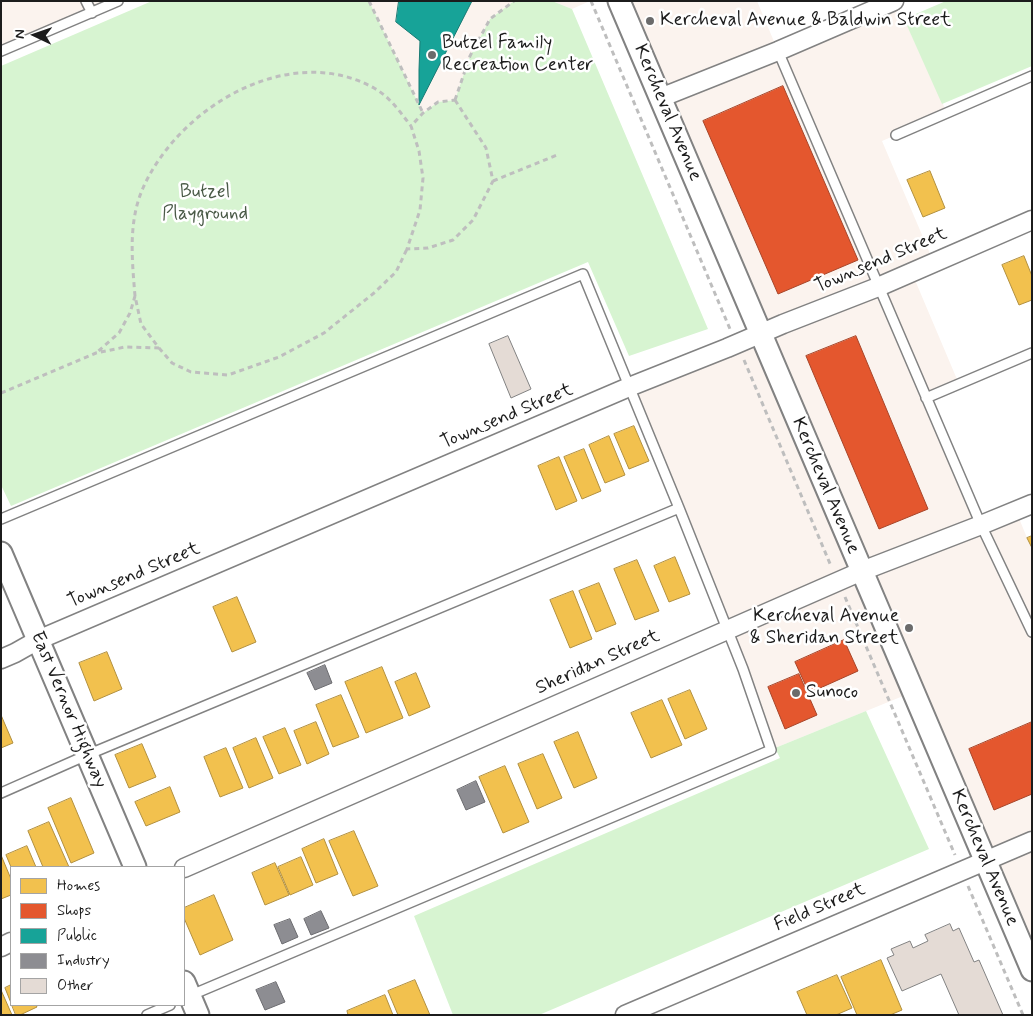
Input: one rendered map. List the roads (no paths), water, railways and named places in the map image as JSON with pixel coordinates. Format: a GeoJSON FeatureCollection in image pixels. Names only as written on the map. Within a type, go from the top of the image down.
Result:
{"type":"FeatureCollection","features":[{"type":"Feature","properties":{"kind":"street","name":"Kercheval Avenue"},"geometry":{"type":"LineString","coordinates":[[619,1],[1032,970]]}},
{"type":"Feature","properties":{"kind":"street"},"geometry":{"type":"LineString","coordinates":[[660,98],[778,51],[894,1]]}},
{"type":"Feature","properties":{"kind":"street","name":"Townsend Street"},"geometry":{"type":"LineString","coordinates":[[1,659],[38,640],[629,387],[878,287],[1032,220]]}},
{"type":"Feature","properties":{"kind":"street","name":"Sheridan Street"},"geometry":{"type":"LineString","coordinates":[[185,868],[838,581],[1032,504]]}},
{"type":"Feature","properties":{"kind":"street","name":"East Vernor Highway"},"geometry":{"type":"LineString","coordinates":[[1,553],[135,866]]}},
{"type":"Feature","properties":{"kind":"street","name":"Field Street"},"geometry":{"type":"LineString","coordinates":[[625,1015],[1032,840]]}},
{"type":"Feature","properties":{"kind":"lane"},"geometry":{"type":"LineString","coordinates":[[86,1],[92,13]]}},
{"type":"Feature","properties":{"kind":"lane"},"geometry":{"type":"LineString","coordinates":[[1,51],[118,1]]}},
{"type":"Feature","properties":{"kind":"lane"},"geometry":{"type":"LineString","coordinates":[[778,51],[981,525],[1032,632]]}},
{"type":"Feature","properties":{"kind":"lane"},"geometry":{"type":"LineString","coordinates":[[896,135],[1032,76]]}},
{"type":"Feature","properties":{"kind":"lane"},"geometry":{"type":"LineString","coordinates":[[1,519],[583,274],[743,669],[771,750],[189,998]]}},
{"type":"Feature","properties":{"kind":"lane"},"geometry":{"type":"LineString","coordinates":[[926,398],[1032,353]]}},
{"type":"Feature","properties":{"kind":"lane"},"geometry":{"type":"LineString","coordinates":[[1,793],[87,755],[678,508]]}},
{"type":"Feature","properties":{"kind":"lane"},"geometry":{"type":"LineString","coordinates":[[147,1015],[168,1006]]}},
{"type":"Feature","properties":{"kind":"place","name":"Kercheval Avenue & Baldwin Street"},"geometry":{"type":"Point","coordinates":[650,21]}},
{"type":"Feature","properties":{"kind":"place","name":"Butzel Family Recreation Center"},"geometry":{"type":"Point","coordinates":[432,55]}},
{"type":"Feature","properties":{"kind":"place","name":"Kercheval Avenue & Sheridan Street"},"geometry":{"type":"Point","coordinates":[909,628]}},
{"type":"Feature","properties":{"kind":"place","name":"Sunoco"},"geometry":{"type":"Point","coordinates":[796,693]}},
{"type":"Feature","properties":{"kind":"park label","name":"Butzel Playground"},"geometry":{"type":"Point","coordinates":[205,204]}}]}
